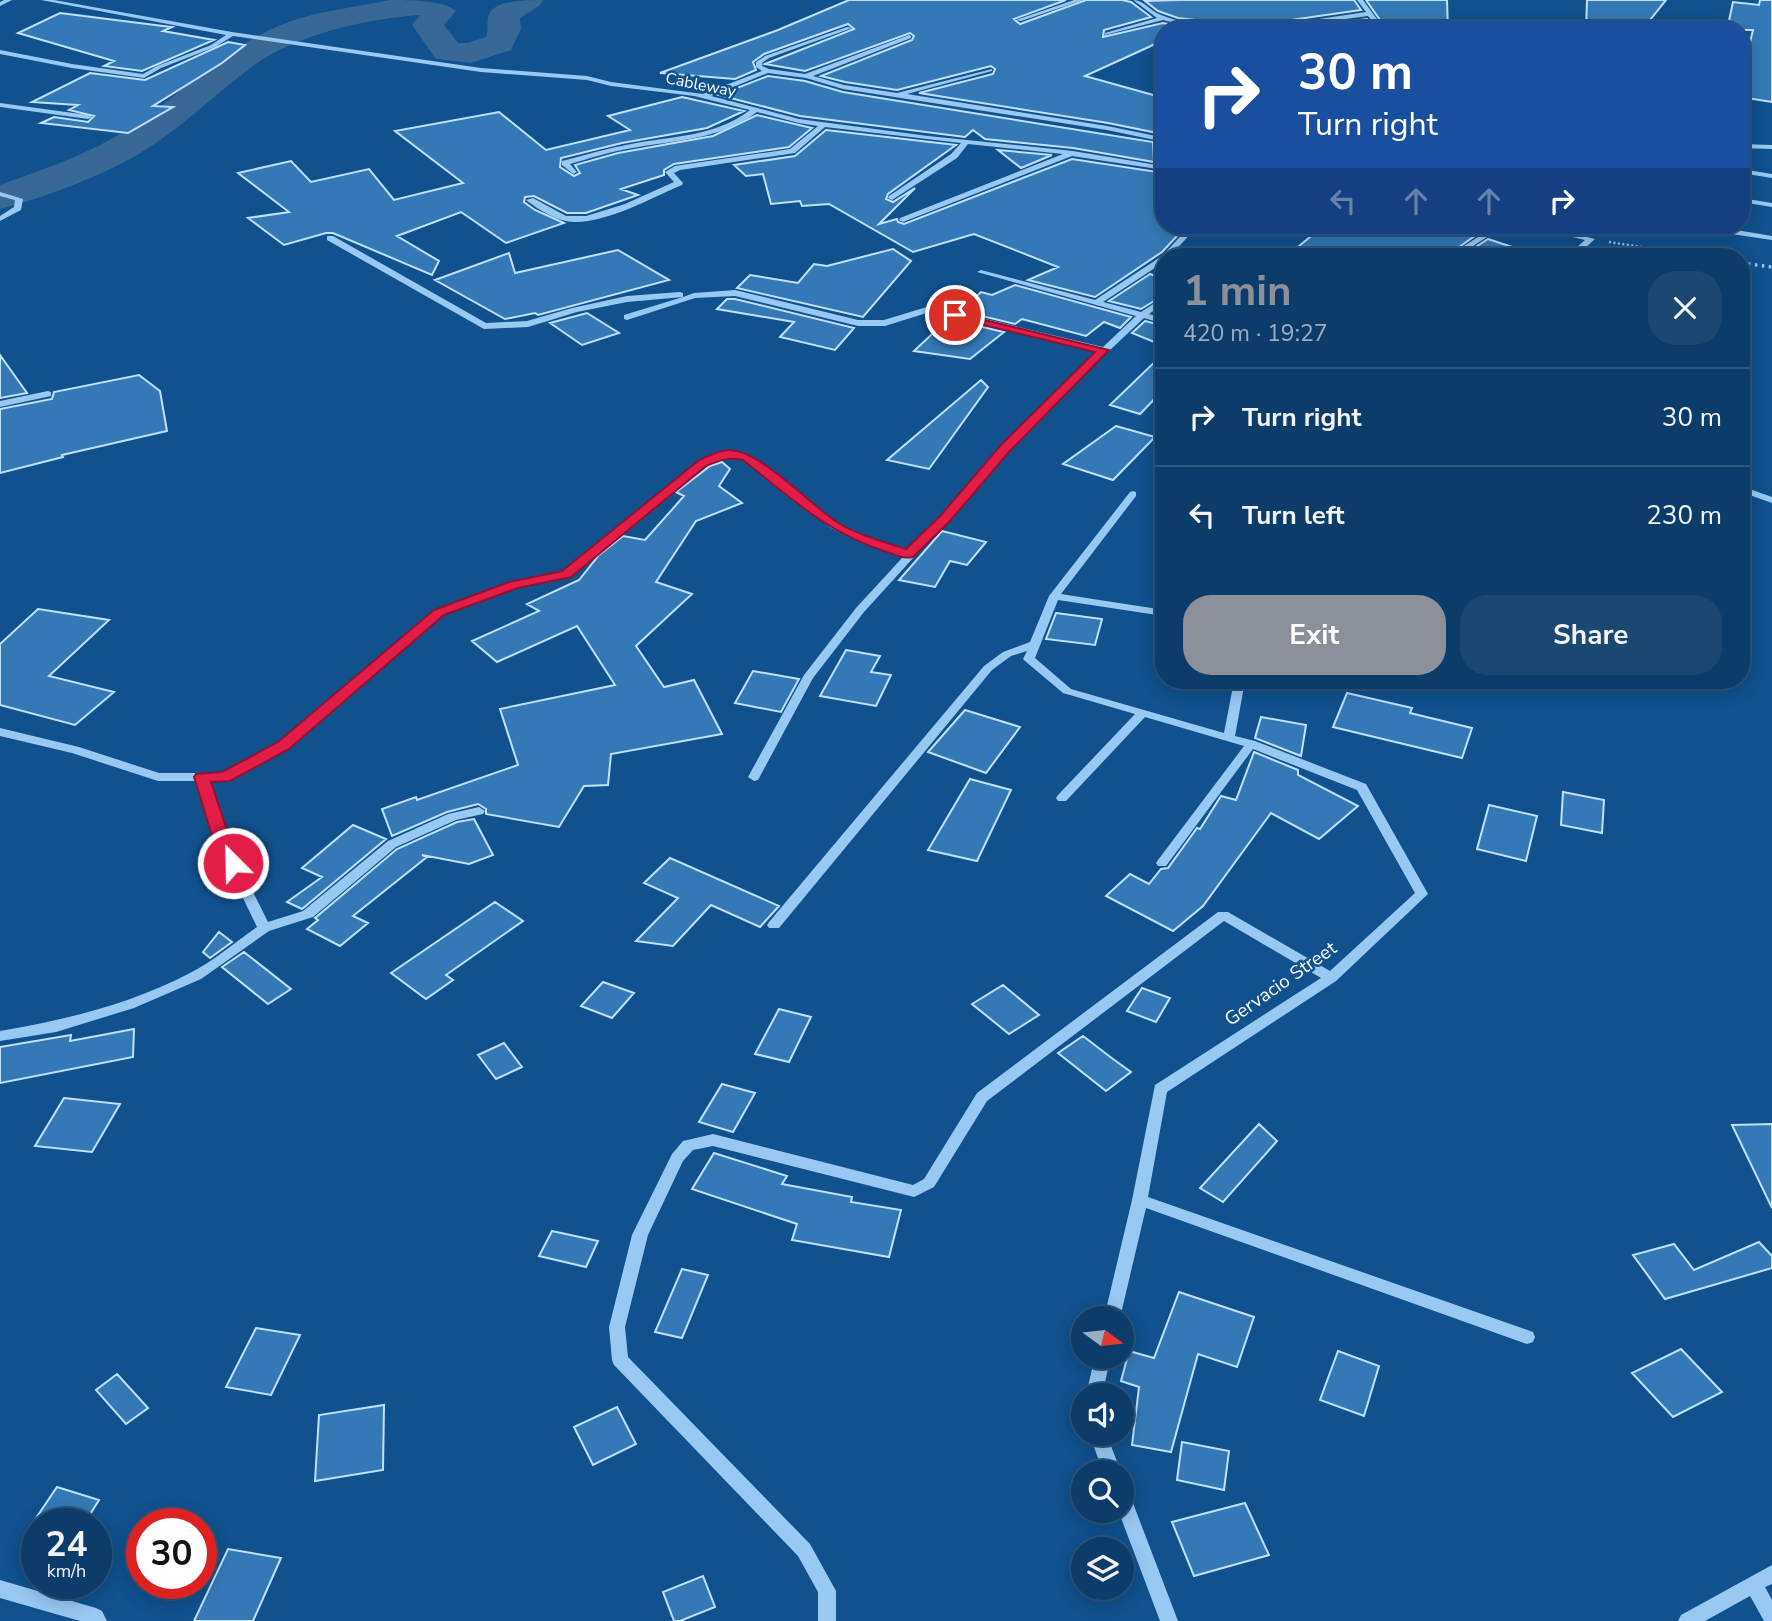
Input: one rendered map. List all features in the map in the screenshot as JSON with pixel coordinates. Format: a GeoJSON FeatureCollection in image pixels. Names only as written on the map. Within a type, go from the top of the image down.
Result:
{"type":"FeatureCollection","features":[{"type":"Feature","properties":{"kind":"street"},"geometry":{"type":"LineString","coordinates":[[0,4],[9,0]]}},
{"type":"Feature","properties":{"kind":"street","name":"Cableway"},"geometry":{"type":"LineString","coordinates":[[44,0],[232,34],[481,70],[587,78],[703,96],[824,124],[1073,153],[1155,167]]}},
{"type":"Feature","properties":{"kind":"street"},"geometry":{"type":"LineString","coordinates":[[1019,20],[1080,0]]}},
{"type":"Feature","properties":{"kind":"street"},"geometry":{"type":"LineString","coordinates":[[1136,0],[1163,18],[1177,21]]}},
{"type":"Feature","properties":{"kind":"street"},"geometry":{"type":"LineString","coordinates":[[1360,0],[1374,21]]}},
{"type":"Feature","properties":{"kind":"street"},"geometry":{"type":"LineString","coordinates":[[1302,21],[1368,14]]}},
{"type":"Feature","properties":{"kind":"street"},"geometry":{"type":"LineString","coordinates":[[1107,34],[1163,18]]}},
{"type":"Feature","properties":{"kind":"street"},"geometry":{"type":"LineString","coordinates":[[849,28],[767,57],[759,62],[759,67],[767,71],[806,76],[843,87],[1107,128],[1155,138]]}},
{"type":"Feature","properties":{"kind":"street"},"geometry":{"type":"LineString","coordinates":[[0,52],[144,76],[159,67],[213,46],[232,34]]}},
{"type":"Feature","properties":{"kind":"street"},"geometry":{"type":"LineString","coordinates":[[806,76],[909,37]]}},
{"type":"Feature","properties":{"kind":"street"},"geometry":{"type":"LineString","coordinates":[[897,95],[990,70]]}},
{"type":"Feature","properties":{"kind":"street"},"geometry":{"type":"LineString","coordinates":[[703,96],[767,71]]}},
{"type":"Feature","properties":{"kind":"street"},"geometry":{"type":"LineString","coordinates":[[0,105],[88,117]]}},
{"type":"Feature","properties":{"kind":"street"},"geometry":{"type":"LineString","coordinates":[[573,172],[565,163],[628,147],[712,131],[744,120],[755,110]]}},
{"type":"Feature","properties":{"kind":"street"},"geometry":{"type":"LineString","coordinates":[[530,200],[575,220],[595,215],[679,183],[669,172],[678,168],[792,150],[824,124]]}},
{"type":"Feature","properties":{"kind":"street"},"geometry":{"type":"LineString","coordinates":[[892,198],[954,156],[966,142]]}},
{"type":"Feature","properties":{"kind":"street"},"geometry":{"type":"LineString","coordinates":[[1750,146],[1772,147]]}},
{"type":"Feature","properties":{"kind":"street"},"geometry":{"type":"LineString","coordinates":[[903,220],[1073,153]]}},
{"type":"Feature","properties":{"kind":"street"},"geometry":{"type":"LineString","coordinates":[[1750,172],[1772,176]]}},
{"type":"Feature","properties":{"kind":"street"},"geometry":{"type":"LineString","coordinates":[[0,219],[18,208],[19,199],[1,194]]}},
{"type":"Feature","properties":{"kind":"street"},"geometry":{"type":"LineString","coordinates":[[1750,201],[1772,205]]}},
{"type":"Feature","properties":{"kind":"street"},"geometry":{"type":"LineString","coordinates":[[1173,248],[1186,235]]}},
{"type":"Feature","properties":{"kind":"street"},"geometry":{"type":"LineString","coordinates":[[1465,248],[1486,235]]}},
{"type":"Feature","properties":{"kind":"street"},"geometry":{"type":"LineString","coordinates":[[1573,235],[1591,239]]}},
{"type":"Feature","properties":{"kind":"street"},"geometry":{"type":"LineString","coordinates":[[1750,235],[1772,238]]}},
{"type":"Feature","properties":{"kind":"street"},"geometry":{"type":"LineString","coordinates":[[330,238],[484,326],[528,324],[575,310],[656,295],[735,293],[858,323],[885,323],[930,309],[1103,350]]}},
{"type":"Feature","properties":{"kind":"street"},"geometry":{"type":"LineString","coordinates":[[1580,248],[1591,239]]}},
{"type":"Feature","properties":{"kind":"street"},"geometry":{"type":"LineString","coordinates":[[1097,302],[1155,264]]}},
{"type":"Feature","properties":{"kind":"street"},"geometry":{"type":"LineString","coordinates":[[981,271],[1155,319]]}},
{"type":"Feature","properties":{"kind":"street"},"geometry":{"type":"LineString","coordinates":[[627,317],[694,296]]}},
{"type":"Feature","properties":{"kind":"street"},"geometry":{"type":"LineString","coordinates":[[754,777],[808,677],[909,555],[1005,449],[1103,350],[1155,306]]}},
{"type":"Feature","properties":{"kind":"street"},"geometry":{"type":"LineString","coordinates":[[0,404],[48,394]]}},
{"type":"Feature","properties":{"kind":"street"},"geometry":{"type":"LineString","coordinates":[[0,732],[75,750],[158,777],[224,777],[284,746],[439,612],[514,584],[566,574],[702,463],[729,454],[747,458],[835,526],[865,541],[909,555]]}},
{"type":"Feature","properties":{"kind":"street"},"geometry":{"type":"LineString","coordinates":[[1750,492],[1772,500]]}},
{"type":"Feature","properties":{"kind":"street"},"geometry":{"type":"LineString","coordinates":[[774,925],[988,668],[1007,654],[1035,644],[1054,596],[1133,494]]}},
{"type":"Feature","properties":{"kind":"street"},"geometry":{"type":"LineString","coordinates":[[1054,596],[1155,612]]}},
{"type":"Feature","properties":{"kind":"street","name":"Gervacio Street"},"geometry":{"type":"LineString","coordinates":[[1035,644],[1029,659],[1067,691],[1251,744],[1362,788],[1422,894],[1331,978],[1160,1088],[1140,1200],[1115,1306]]}},
{"type":"Feature","properties":{"kind":"street"},"geometry":{"type":"LineString","coordinates":[[1229,738],[1238,689]]}},
{"type":"Feature","properties":{"kind":"street"},"geometry":{"type":"LineString","coordinates":[[1062,798],[1143,713]]}},
{"type":"Feature","properties":{"kind":"street"},"geometry":{"type":"LineString","coordinates":[[1162,863],[1251,744]]}},
{"type":"Feature","properties":{"kind":"street"},"geometry":{"type":"LineString","coordinates":[[201,777],[222,842],[264,928]]}},
{"type":"Feature","properties":{"kind":"street"},"geometry":{"type":"LineString","coordinates":[[0,1036],[56,1027],[129,1005],[195,976],[264,928],[308,914],[392,844],[452,817],[479,811]]}},
{"type":"Feature","properties":{"kind":"street"},"geometry":{"type":"LineString","coordinates":[[827,1621],[827,1591],[804,1550],[620,1360],[617,1327],[640,1236],[677,1158],[688,1145],[713,1140],[914,1191],[929,1183],[982,1097],[1223,915],[1331,978]]}},
{"type":"Feature","properties":{"kind":"street"},"geometry":{"type":"LineString","coordinates":[[1140,1200],[1527,1337]]}},
{"type":"Feature","properties":{"kind":"street"},"geometry":{"type":"LineString","coordinates":[[1132,1523],[1169,1621]]}},
{"type":"Feature","properties":{"kind":"street"},"geometry":{"type":"LineString","coordinates":[[1687,1621],[1772,1574]]}},
{"type":"Feature","properties":{"kind":"street"},"geometry":{"type":"LineString","coordinates":[[1753,1584],[1772,1617]]}},
{"type":"Feature","properties":{"kind":"street"},"geometry":{"type":"LineString","coordinates":[[0,1589],[96,1617],[98,1621]]}},
{"type":"Feature","properties":{"kind":"path"},"geometry":{"type":"LineString","coordinates":[[1591,239],[1648,248]]}},
{"type":"Feature","properties":{"kind":"path"},"geometry":{"type":"LineString","coordinates":[[1750,264],[1772,267]]}},
{"type":"Feature","properties":{"kind":"building"},"geometry":{"type":"Polygon","coordinates":[[[849,0],[1066,0],[1014,19],[1020,24],[1086,0],[1131,2],[1151,17],[1104,30],[1103,37],[1155,25],[1155,44],[1085,76],[1155,95],[1155,133],[919,93],[993,74],[995,69],[991,66],[897,90],[821,76],[912,40],[914,36],[910,33],[805,71],[765,64],[854,29],[848,24],[764,54],[753,62],[756,70],[735,79],[660,73],[778,30],[849,0]]]}},
{"type":"Feature","properties":{"kind":"building"},"geometry":{"type":"Polygon","coordinates":[[[1354,0],[1361,10],[1284,21],[1205,21],[1178,18],[1158,11],[1145,1],[1354,0]]]}},
{"type":"Feature","properties":{"kind":"building"},"geometry":{"type":"Polygon","coordinates":[[[1366,0],[1447,0],[1448,21],[1381,21],[1366,0]]]}},
{"type":"Feature","properties":{"kind":"building"},"geometry":{"type":"Polygon","coordinates":[[[1587,0],[1666,0],[1649,21],[1586,21],[1587,0]]]}},
{"type":"Feature","properties":{"kind":"building"},"geometry":{"type":"Polygon","coordinates":[[[1760,0],[1772,0],[1772,102],[1750,98],[1750,42],[1753,30],[1750,30],[1750,21],[1729,21],[1733,2],[1759,5],[1760,0]]]}},
{"type":"Feature","properties":{"kind":"building"},"geometry":{"type":"Polygon","coordinates":[[[60,13],[172,27],[163,31],[214,40],[142,71],[104,66],[114,61],[18,33],[60,13]]]}},
{"type":"Feature","properties":{"kind":"building"},"geometry":{"type":"Polygon","coordinates":[[[228,42],[245,45],[222,63],[153,106],[173,107],[128,133],[41,123],[54,117],[88,122],[94,116],[69,110],[78,105],[32,102],[90,73],[145,80],[228,42]]]}},
{"type":"Feature","properties":{"kind":"building"},"geometry":{"type":"Polygon","coordinates":[[[768,76],[805,81],[843,92],[1153,142],[1154,162],[1073,148],[985,139],[973,130],[965,137],[800,116],[719,95],[768,76]]]}},
{"type":"Feature","properties":{"kind":"building"},"geometry":{"type":"Polygon","coordinates":[[[682,97],[744,111],[707,128],[622,143],[561,158],[560,167],[574,176],[580,173],[575,165],[618,153],[713,136],[757,115],[812,128],[789,147],[674,164],[664,170],[664,175],[621,189],[638,195],[586,213],[567,213],[534,196],[525,197],[524,202],[535,210],[564,223],[506,243],[461,212],[397,236],[439,261],[432,275],[333,233],[284,245],[248,218],[289,212],[238,173],[291,161],[311,182],[369,169],[394,200],[463,183],[395,131],[499,112],[546,150],[630,130],[608,116],[682,97]]]}},
{"type":"Feature","properties":{"kind":"building"},"geometry":{"type":"Polygon","coordinates":[[[826,130],[956,145],[888,194],[886,199],[893,202],[915,188],[879,224],[897,219],[904,224],[1072,159],[1155,172],[1155,235],[1178,235],[1166,248],[1155,248],[1155,257],[1095,297],[1028,280],[1058,267],[974,234],[913,252],[829,204],[802,206],[800,201],[771,204],[763,174],[746,176],[734,165],[795,156],[826,130]]]}},
{"type":"Feature","properties":{"kind":"building"},"geometry":{"type":"Polygon","coordinates":[[[998,150],[1052,155],[1021,168],[998,150]]]}},
{"type":"Feature","properties":{"kind":"building"},"geometry":{"type":"Polygon","coordinates":[[[1312,235],[1476,235],[1458,248],[1297,248],[1312,235]]]}},
{"type":"Feature","properties":{"kind":"building"},"geometry":{"type":"Polygon","coordinates":[[[1488,239],[1515,248],[1474,248],[1488,239]]]}},
{"type":"Feature","properties":{"kind":"building"},"geometry":{"type":"Polygon","coordinates":[[[893,249],[911,261],[863,317],[737,288],[750,275],[798,283],[814,264],[827,266],[893,249]]]}},
{"type":"Feature","properties":{"kind":"building"},"geometry":{"type":"Polygon","coordinates":[[[618,250],[669,280],[538,315],[535,313],[505,319],[435,280],[509,253],[515,273],[618,250]]]}},
{"type":"Feature","properties":{"kind":"building"},"geometry":{"type":"Polygon","coordinates":[[[1150,274],[1155,276],[1155,300],[1141,309],[1109,301],[1150,274]]]}},
{"type":"Feature","properties":{"kind":"building"},"geometry":{"type":"Polygon","coordinates":[[[1015,285],[1131,317],[1120,328],[1104,322],[1086,336],[1022,319],[1015,324],[961,311],[981,292],[992,295],[1015,285]]]}},
{"type":"Feature","properties":{"kind":"building"},"geometry":{"type":"Polygon","coordinates":[[[727,299],[854,328],[835,350],[780,337],[794,322],[717,309],[727,299]]]}},
{"type":"Feature","properties":{"kind":"building"},"geometry":{"type":"Polygon","coordinates":[[[587,313],[619,333],[582,345],[550,323],[587,313]]]}},
{"type":"Feature","properties":{"kind":"building"},"geometry":{"type":"Polygon","coordinates":[[[948,319],[1004,332],[970,359],[914,351],[948,319]]]}},
{"type":"Feature","properties":{"kind":"building"},"geometry":{"type":"Polygon","coordinates":[[[1145,321],[1155,324],[1155,342],[1132,333],[1145,321]]]}},
{"type":"Feature","properties":{"kind":"building"},"geometry":{"type":"Polygon","coordinates":[[[0,355],[27,393],[0,398],[0,355]]]}},
{"type":"Feature","properties":{"kind":"building"},"geometry":{"type":"Polygon","coordinates":[[[1155,362],[1155,398],[1140,414],[1110,405],[1155,362]]]}},
{"type":"Feature","properties":{"kind":"building"},"geometry":{"type":"Polygon","coordinates":[[[139,375],[160,391],[167,431],[62,455],[63,457],[0,473],[0,409],[52,399],[54,392],[139,375]]]}},
{"type":"Feature","properties":{"kind":"building"},"geometry":{"type":"Polygon","coordinates":[[[981,380],[988,387],[929,469],[887,460],[981,380]]]}},
{"type":"Feature","properties":{"kind":"building"},"geometry":{"type":"Polygon","coordinates":[[[1116,426],[1155,437],[1113,480],[1063,464],[1116,426]]]}},
{"type":"Feature","properties":{"kind":"building"},"geometry":{"type":"Polygon","coordinates":[[[722,462],[730,469],[719,486],[742,503],[696,521],[656,582],[692,594],[636,646],[664,687],[694,680],[722,734],[611,754],[608,785],[584,786],[559,827],[486,814],[486,809],[478,804],[447,812],[392,836],[382,809],[416,797],[417,800],[518,765],[500,709],[615,685],[577,626],[497,662],[472,641],[539,611],[527,604],[579,580],[599,555],[623,536],[645,540],[684,496],[676,492],[710,466],[722,462]]]}},
{"type":"Feature","properties":{"kind":"building"},"geometry":{"type":"Polygon","coordinates":[[[942,531],[986,542],[967,565],[950,561],[935,587],[899,580],[942,531]]]}},
{"type":"Feature","properties":{"kind":"building"},"geometry":{"type":"Polygon","coordinates":[[[38,609],[109,620],[49,676],[114,692],[75,725],[0,705],[0,644],[38,609]]]}},
{"type":"Feature","properties":{"kind":"building"},"geometry":{"type":"Polygon","coordinates":[[[1056,613],[1102,619],[1095,645],[1046,639],[1056,613]]]}},
{"type":"Feature","properties":{"kind":"building"},"geometry":{"type":"Polygon","coordinates":[[[846,650],[880,656],[871,672],[891,675],[876,706],[820,696],[846,650]]]}},
{"type":"Feature","properties":{"kind":"building"},"geometry":{"type":"Polygon","coordinates":[[[753,671],[799,679],[781,712],[735,703],[753,671]]]}},
{"type":"Feature","properties":{"kind":"building"},"geometry":{"type":"Polygon","coordinates":[[[1347,693],[1412,708],[1410,713],[1472,728],[1462,758],[1333,727],[1347,693]]]}},
{"type":"Feature","properties":{"kind":"building"},"geometry":{"type":"Polygon","coordinates":[[[965,710],[1020,727],[986,773],[928,752],[965,710]]]}},
{"type":"Feature","properties":{"kind":"building"},"geometry":{"type":"Polygon","coordinates":[[[1261,717],[1306,725],[1301,756],[1255,738],[1261,717]]]}},
{"type":"Feature","properties":{"kind":"building"},"geometry":{"type":"Polygon","coordinates":[[[1254,752],[1298,770],[1298,775],[1358,806],[1319,839],[1271,813],[1203,906],[1173,931],[1106,896],[1130,874],[1149,884],[1161,869],[1168,868],[1197,828],[1200,829],[1221,796],[1236,800],[1254,752]]]}},
{"type":"Feature","properties":{"kind":"building"},"geometry":{"type":"Polygon","coordinates":[[[970,779],[1011,790],[977,861],[928,850],[970,779]]]}},
{"type":"Feature","properties":{"kind":"building"},"geometry":{"type":"Polygon","coordinates":[[[1563,792],[1604,800],[1602,833],[1561,825],[1563,792]]]}},
{"type":"Feature","properties":{"kind":"building"},"geometry":{"type":"Polygon","coordinates":[[[1489,805],[1537,816],[1526,861],[1477,849],[1489,805]]]}},
{"type":"Feature","properties":{"kind":"building"},"geometry":{"type":"Polygon","coordinates":[[[474,819],[493,855],[469,864],[422,855],[427,857],[353,916],[368,923],[340,946],[307,929],[318,920],[315,918],[397,849],[457,822],[474,819]]]}},
{"type":"Feature","properties":{"kind":"building"},"geometry":{"type":"Polygon","coordinates":[[[353,825],[386,839],[302,909],[287,902],[322,877],[302,868],[353,825]]]}},
{"type":"Feature","properties":{"kind":"building"},"geometry":{"type":"Polygon","coordinates":[[[670,858],[779,906],[760,927],[711,905],[673,946],[636,941],[678,898],[644,883],[670,858]]]}},
{"type":"Feature","properties":{"kind":"building"},"geometry":{"type":"Polygon","coordinates":[[[495,902],[523,921],[446,975],[453,980],[426,999],[391,973],[495,902]]]}},
{"type":"Feature","properties":{"kind":"building"},"geometry":{"type":"Polygon","coordinates":[[[219,932],[232,942],[210,958],[203,952],[219,932]]]}},
{"type":"Feature","properties":{"kind":"building"},"geometry":{"type":"Polygon","coordinates":[[[244,952],[291,989],[268,1004],[222,967],[244,952]]]}},
{"type":"Feature","properties":{"kind":"building"},"geometry":{"type":"Polygon","coordinates":[[[603,982],[634,993],[612,1018],[581,1006],[603,982]]]}},
{"type":"Feature","properties":{"kind":"building"},"geometry":{"type":"Polygon","coordinates":[[[1003,985],[1039,1015],[1009,1034],[972,1004],[1003,985]]]}},
{"type":"Feature","properties":{"kind":"building"},"geometry":{"type":"Polygon","coordinates":[[[1142,988],[1170,998],[1156,1022],[1127,1011],[1142,988]]]}},
{"type":"Feature","properties":{"kind":"building"},"geometry":{"type":"Polygon","coordinates":[[[779,1009],[811,1017],[789,1062],[755,1054],[779,1009]]]}},
{"type":"Feature","properties":{"kind":"building"},"geometry":{"type":"Polygon","coordinates":[[[134,1029],[133,1057],[0,1083],[0,1047],[71,1035],[70,1041],[134,1029]]]}},
{"type":"Feature","properties":{"kind":"building"},"geometry":{"type":"Polygon","coordinates":[[[1083,1036],[1131,1072],[1106,1091],[1058,1053],[1083,1036]]]}},
{"type":"Feature","properties":{"kind":"building"},"geometry":{"type":"Polygon","coordinates":[[[504,1043],[522,1067],[496,1079],[478,1055],[504,1043]]]}},
{"type":"Feature","properties":{"kind":"building"},"geometry":{"type":"Polygon","coordinates":[[[722,1084],[755,1093],[733,1132],[699,1122],[722,1084]]]}},
{"type":"Feature","properties":{"kind":"building"},"geometry":{"type":"Polygon","coordinates":[[[64,1098],[120,1104],[92,1152],[35,1146],[64,1098]]]}},
{"type":"Feature","properties":{"kind":"building"},"geometry":{"type":"Polygon","coordinates":[[[1259,1124],[1277,1141],[1223,1202],[1200,1188],[1259,1124]]]}},
{"type":"Feature","properties":{"kind":"building"},"geometry":{"type":"Polygon","coordinates":[[[1772,1124],[1772,1208],[1732,1125],[1772,1124]]]}},
{"type":"Feature","properties":{"kind":"building"},"geometry":{"type":"Polygon","coordinates":[[[714,1153],[787,1176],[782,1184],[852,1197],[851,1202],[901,1210],[889,1257],[792,1240],[797,1224],[692,1189],[714,1153]]]}},
{"type":"Feature","properties":{"kind":"building"},"geometry":{"type":"Polygon","coordinates":[[[552,1231],[598,1241],[586,1267],[539,1256],[552,1231]]]}},
{"type":"Feature","properties":{"kind":"building"},"geometry":{"type":"Polygon","coordinates":[[[1759,1242],[1772,1256],[1772,1268],[1665,1299],[1633,1255],[1674,1244],[1694,1270],[1759,1242]]]}},
{"type":"Feature","properties":{"kind":"building"},"geometry":{"type":"Polygon","coordinates":[[[682,1269],[708,1275],[682,1338],[655,1332],[682,1269]]]}},
{"type":"Feature","properties":{"kind":"building"},"geometry":{"type":"Polygon","coordinates":[[[1179,1292],[1254,1317],[1237,1367],[1198,1354],[1171,1452],[1134,1445],[1139,1387],[1134,1383],[1121,1381],[1124,1369],[1134,1369],[1134,1352],[1154,1358],[1179,1292]]]}},
{"type":"Feature","properties":{"kind":"building"},"geometry":{"type":"Polygon","coordinates":[[[256,1328],[300,1335],[271,1395],[226,1387],[256,1328]]]}},
{"type":"Feature","properties":{"kind":"building"},"geometry":{"type":"Polygon","coordinates":[[[1681,1349],[1722,1392],[1673,1417],[1632,1373],[1681,1349]]]}},
{"type":"Feature","properties":{"kind":"building"},"geometry":{"type":"Polygon","coordinates":[[[1338,1351],[1379,1366],[1364,1416],[1320,1400],[1338,1351]]]}},
{"type":"Feature","properties":{"kind":"building"},"geometry":{"type":"Polygon","coordinates":[[[117,1374],[148,1408],[126,1424],[96,1390],[117,1374]]]}},
{"type":"Feature","properties":{"kind":"building"},"geometry":{"type":"Polygon","coordinates":[[[384,1405],[383,1470],[315,1481],[319,1415],[384,1405]]]}},
{"type":"Feature","properties":{"kind":"building"},"geometry":{"type":"Polygon","coordinates":[[[617,1407],[636,1444],[593,1465],[574,1427],[617,1407]]]}},
{"type":"Feature","properties":{"kind":"building"},"geometry":{"type":"Polygon","coordinates":[[[1182,1442],[1229,1451],[1224,1490],[1177,1480],[1182,1442]]]}},
{"type":"Feature","properties":{"kind":"building"},"geometry":{"type":"Polygon","coordinates":[[[57,1487],[99,1500],[94,1508],[43,1508],[57,1487]]]}},
{"type":"Feature","properties":{"kind":"building"},"geometry":{"type":"Polygon","coordinates":[[[1245,1503],[1269,1555],[1194,1576],[1172,1522],[1245,1503]]]}},
{"type":"Feature","properties":{"kind":"building"},"geometry":{"type":"Polygon","coordinates":[[[228,1549],[281,1558],[253,1621],[194,1621],[204,1599],[217,1599],[217,1572],[228,1549]]]}},
{"type":"Feature","properties":{"kind":"building"},"geometry":{"type":"Polygon","coordinates":[[[703,1576],[715,1607],[674,1621],[663,1592],[703,1576]]]}},
{"type":"Feature","properties":{"kind":"waterway"},"geometry":{"type":"LineString","coordinates":[[0,198],[60,176],[126,146],[203,91],[239,60],[297,30],[400,7],[429,5],[440,11],[428,25],[448,52],[471,53],[500,43],[505,29],[504,14],[528,0]]}},
{"type":"Feature","properties":{"kind":"route"},"geometry":{"type":"LineString","coordinates":[[233,863],[222,842],[201,777],[224,777],[284,746],[439,612],[514,584],[566,574],[702,463],[715,457],[729,454],[747,458],[835,526],[865,541],[909,555],[1005,449],[1103,350],[955,315]]}}]}
